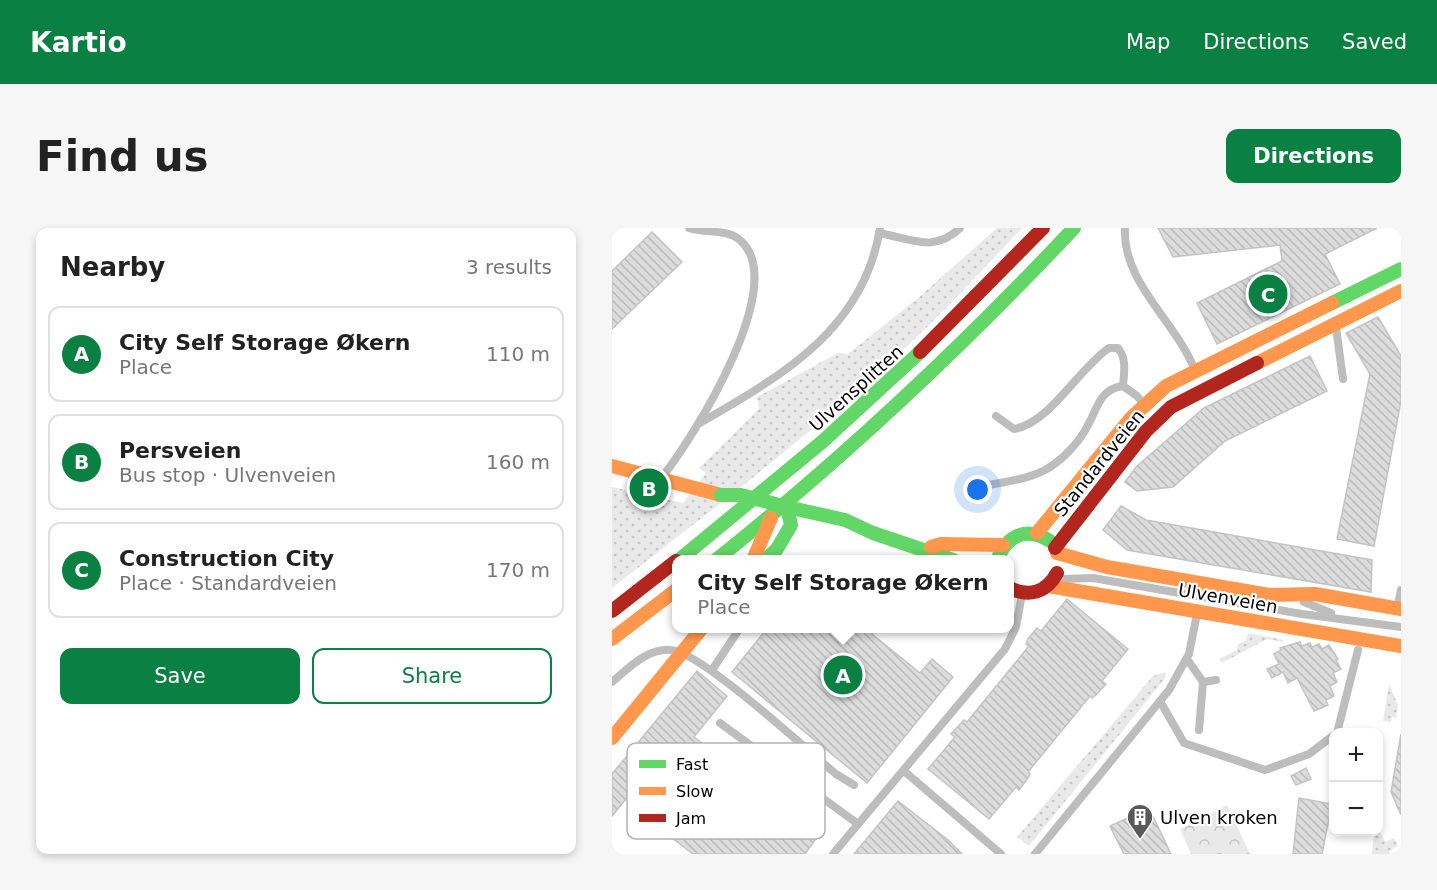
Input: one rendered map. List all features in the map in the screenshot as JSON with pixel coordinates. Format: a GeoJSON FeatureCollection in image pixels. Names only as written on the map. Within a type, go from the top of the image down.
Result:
{"type":"FeatureCollection","features":[{"type":"Feature","properties":{"kind":"main road","name":"Ulvensplitten"},"geometry":{"type":"LineString","coordinates":[[684,555],[787,472],[873,397],[943,331],[1043,228]]}},
{"type":"Feature","properties":{"kind":"main road"},"geometry":{"type":"LineString","coordinates":[[722,555],[788,502],[909,394],[988,318],[1074,228]]}},
{"type":"Feature","properties":{"kind":"main road","name":"Standardveien"},"geometry":{"type":"LineString","coordinates":[[1037,533],[1143,405],[1166,386],[1401,269]]}},
{"type":"Feature","properties":{"kind":"main road","name":"Standardveien"},"geometry":{"type":"LineString","coordinates":[[1056,550],[1146,431],[1171,407],[1401,291]]}},
{"type":"Feature","properties":{"kind":"main road"},"geometry":{"type":"LineString","coordinates":[[614,465],[696,489],[721,495],[741,495],[830,517],[921,551],[941,544],[1003,545]]}},
{"type":"Feature","properties":{"kind":"main road"},"geometry":{"type":"LineString","coordinates":[[721,495],[743,511],[797,526]]}},
{"type":"Feature","properties":{"kind":"main road"},"geometry":{"type":"LineString","coordinates":[[755,555],[770,519],[787,507]]}},
{"type":"Feature","properties":{"kind":"main road"},"geometry":{"type":"LineString","coordinates":[[787,507],[797,526]]}},
{"type":"Feature","properties":{"kind":"main road"},"geometry":{"type":"LineString","coordinates":[[770,555],[797,526]]}},
{"type":"Feature","properties":{"kind":"main road"},"geometry":{"type":"LineString","coordinates":[[834,532],[873,533]]}},
{"type":"Feature","properties":{"kind":"main road"},"geometry":{"type":"LineString","coordinates":[[999,555],[1003,545],[1018,534],[1037,533],[1046,538],[1056,550],[1059,564],[1051,583],[1035,593],[1016,591]]}},
{"type":"Feature","properties":{"kind":"main road","name":"Ulvenveien"},"geometry":{"type":"LineString","coordinates":[[1056,550],[1107,567],[1269,595],[1315,594],[1400,604]]}},
{"type":"Feature","properties":{"kind":"main road","name":"Ulvensplitten"},"geometry":{"type":"LineString","coordinates":[[612,609],[630,598],[672,565]]}},
{"type":"Feature","properties":{"kind":"main road","name":"Ulvenveien"},"geometry":{"type":"LineString","coordinates":[[1051,583],[1401,646]]}},
{"type":"Feature","properties":{"kind":"main road"},"geometry":{"type":"LineString","coordinates":[[612,639],[672,593]]}},
{"type":"Feature","properties":{"kind":"main road"},"geometry":{"type":"LineString","coordinates":[[612,738],[698,633]]}},
{"type":"Feature","properties":{"kind":"lane"},"geometry":{"type":"LineString","coordinates":[[661,478],[700,423],[738,349],[755,278],[752,253],[733,234],[689,228]]}},
{"type":"Feature","properties":{"kind":"lane"},"geometry":{"type":"LineString","coordinates":[[700,423],[793,367],[824,339],[840,319],[864,278],[879,230],[901,240],[928,243],[950,238],[960,228]]}},
{"type":"Feature","properties":{"kind":"lane"},"geometry":{"type":"LineString","coordinates":[[1125,228],[1130,262],[1179,339],[1195,371]]}},
{"type":"Feature","properties":{"kind":"lane"},"geometry":{"type":"LineString","coordinates":[[1336,324],[1342,379]]}},
{"type":"Feature","properties":{"kind":"lane"},"geometry":{"type":"LineString","coordinates":[[996,416],[1014,429],[1027,427],[1039,418],[1084,368],[1109,348],[1118,348],[1122,353],[1123,386]]}},
{"type":"Feature","properties":{"kind":"lane"},"geometry":{"type":"LineString","coordinates":[[984,486],[1028,477],[1057,461],[1075,444],[1088,425],[1096,405],[1113,387],[1123,386],[1137,396],[1143,405]]}},
{"type":"Feature","properties":{"kind":"lane","name":"Ulvenveien"},"geometry":{"type":"LineString","coordinates":[[1051,583],[1093,578],[1302,614],[1340,617],[1401,627]]}},
{"type":"Feature","properties":{"kind":"lane"},"geometry":{"type":"LineString","coordinates":[[1400,604],[1401,590]]}},
{"type":"Feature","properties":{"kind":"lane"},"geometry":{"type":"LineString","coordinates":[[1014,631],[1016,591]]}},
{"type":"Feature","properties":{"kind":"lane","name":"Ulvenveien"},"geometry":{"type":"LineString","coordinates":[[1269,595],[1305,603],[1340,617]]}},
{"type":"Feature","properties":{"kind":"lane"},"geometry":{"type":"LineString","coordinates":[[1035,854],[1160,701],[1187,658],[1198,611]]}},
{"type":"Feature","properties":{"kind":"lane"},"geometry":{"type":"LineString","coordinates":[[712,670],[737,633]]}},
{"type":"Feature","properties":{"kind":"lane"},"geometry":{"type":"LineString","coordinates":[[833,854],[1005,649],[1013,633]]}},
{"type":"Feature","properties":{"kind":"lane"},"geometry":{"type":"LineString","coordinates":[[612,682],[649,653],[673,649],[712,670],[799,743]]}},
{"type":"Feature","properties":{"kind":"lane"},"geometry":{"type":"LineString","coordinates":[[1338,728],[1358,650]]}},
{"type":"Feature","properties":{"kind":"lane"},"geometry":{"type":"LineString","coordinates":[[1187,658],[1203,682],[1199,730]]}},
{"type":"Feature","properties":{"kind":"lane"},"geometry":{"type":"LineString","coordinates":[[1203,682],[1216,680]]}},
{"type":"Feature","properties":{"kind":"lane"},"geometry":{"type":"LineString","coordinates":[[1160,701],[1184,743],[1264,770],[1309,754],[1329,739]]}},
{"type":"Feature","properties":{"kind":"lane"},"geometry":{"type":"LineString","coordinates":[[720,723],[747,743]]}},
{"type":"Feature","properties":{"kind":"lane"},"geometry":{"type":"LineString","coordinates":[[825,765],[854,785]]}},
{"type":"Feature","properties":{"kind":"lane"},"geometry":{"type":"LineString","coordinates":[[904,771],[1001,854]]}},
{"type":"Feature","properties":{"kind":"lane"},"geometry":{"type":"LineString","coordinates":[[825,800],[858,824]]}},
{"type":"Feature","properties":{"kind":"green space"},"geometry":{"type":"Polygon","coordinates":[[[997,228],[1022,228],[885,367],[771,463],[612,588],[612,487],[683,503],[706,473],[699,468],[759,409],[757,397],[838,353],[848,354],[918,298],[997,228]]]}},
{"type":"Feature","properties":{"kind":"green space"},"geometry":{"type":"Polygon","coordinates":[[[1248,633],[1284,640],[1282,642],[1267,639],[1222,663],[1219,659],[1237,650],[1238,644],[1246,641],[1248,633]]]}},
{"type":"Feature","properties":{"kind":"green space"},"geometry":{"type":"Polygon","coordinates":[[[1165,672],[1166,677],[1029,846],[1017,837],[1153,676],[1165,672]]]}},
{"type":"Feature","properties":{"kind":"green space"},"geometry":{"type":"Polygon","coordinates":[[[1389,684],[1398,705],[1396,718],[1392,717],[1391,722],[1383,721],[1389,684]]]}},
{"type":"Feature","properties":{"kind":"green space"},"geometry":{"type":"Polygon","coordinates":[[[1227,805],[1250,854],[1191,854],[1180,829],[1227,805]]]}},
{"type":"Feature","properties":{"kind":"green space"},"geometry":{"type":"Polygon","coordinates":[[[1374,836],[1382,836],[1385,842],[1394,838],[1398,846],[1389,851],[1390,854],[1372,854],[1374,836]]]}},
{"type":"Feature","properties":{"kind":"building"},"geometry":{"type":"Polygon","coordinates":[[[1158,228],[1377,228],[1325,254],[1340,284],[1217,344],[1197,303],[1282,261],[1280,245],[1173,257],[1158,228]]]}},
{"type":"Feature","properties":{"kind":"building"},"geometry":{"type":"Polygon","coordinates":[[[652,232],[682,262],[612,329],[612,271],[652,232]]]}},
{"type":"Feature","properties":{"kind":"building"},"geometry":{"type":"Polygon","coordinates":[[[1378,317],[1401,356],[1401,401],[1374,546],[1337,539],[1370,374],[1346,333],[1378,317]]]}},
{"type":"Feature","properties":{"kind":"building"},"geometry":{"type":"Polygon","coordinates":[[[1310,356],[1327,391],[1225,441],[1173,487],[1137,491],[1125,482],[1136,467],[1204,408],[1310,356]]]}},
{"type":"Feature","properties":{"kind":"building"},"geometry":{"type":"Polygon","coordinates":[[[1121,506],[1146,520],[1372,560],[1371,592],[1127,550],[1103,530],[1121,506]]]}},
{"type":"Feature","properties":{"kind":"building"},"geometry":{"type":"Polygon","coordinates":[[[1067,599],[1128,649],[1102,681],[1106,684],[1092,698],[1090,696],[1028,772],[1030,774],[1028,778],[1019,790],[1016,787],[989,819],[928,769],[955,737],[951,734],[964,720],[967,722],[1029,646],[1026,644],[1028,639],[1037,628],[1041,631],[1067,599]]]}},
{"type":"Feature","properties":{"kind":"building"},"geometry":{"type":"Polygon","coordinates":[[[763,633],[873,633],[920,673],[932,659],[953,677],[867,783],[825,748],[825,743],[818,743],[732,672],[763,633]]]}},
{"type":"Feature","properties":{"kind":"building"},"geometry":{"type":"Polygon","coordinates":[[[1300,642],[1302,646],[1310,643],[1312,647],[1319,644],[1322,649],[1329,645],[1341,669],[1333,673],[1337,682],[1330,686],[1334,696],[1326,700],[1328,705],[1314,711],[1297,678],[1288,683],[1283,672],[1272,678],[1267,669],[1279,664],[1274,654],[1281,650],[1280,648],[1300,642]]]}},
{"type":"Feature","properties":{"kind":"building"},"geometry":{"type":"Polygon","coordinates":[[[697,671],[727,696],[694,737],[702,743],[638,743],[697,671]]]}},
{"type":"Feature","properties":{"kind":"building"},"geometry":{"type":"Polygon","coordinates":[[[1401,734],[1401,815],[1391,792],[1401,734]]]}},
{"type":"Feature","properties":{"kind":"building"},"geometry":{"type":"Polygon","coordinates":[[[627,756],[627,800],[612,816],[612,774],[627,756]]]}},
{"type":"Feature","properties":{"kind":"building"},"geometry":{"type":"Polygon","coordinates":[[[1306,768],[1311,779],[1296,785],[1291,776],[1306,768]]]}},
{"type":"Feature","properties":{"kind":"building","name":"Ulven kroken"},"geometry":{"type":"Polygon","coordinates":[[[1299,798],[1329,803],[1329,819],[1322,854],[1293,854],[1299,798]]]}},
{"type":"Feature","properties":{"kind":"building"},"geometry":{"type":"Polygon","coordinates":[[[898,801],[947,839],[962,854],[854,854],[898,801]]]}},
{"type":"Feature","properties":{"kind":"building","name":"Ulven kroken"},"geometry":{"type":"Polygon","coordinates":[[[1149,808],[1171,854],[1124,854],[1110,826],[1149,808]]]}},
{"type":"Feature","properties":{"kind":"building"},"geometry":{"type":"Polygon","coordinates":[[[673,839],[816,839],[805,854],[693,854],[673,839]]]}},
{"type":"Feature","properties":{"kind":"traffic: fast"},"geometry":{"type":"LineString","coordinates":[[722,555],[856,442],[989,316],[1074,228]]}},
{"type":"Feature","properties":{"kind":"traffic: fast"},"geometry":{"type":"LineString","coordinates":[[1332,303],[1401,269]]}},
{"type":"Feature","properties":{"kind":"traffic: fast"},"geometry":{"type":"LineString","coordinates":[[685,555],[822,442],[920,352]]}},
{"type":"Feature","properties":{"kind":"traffic: fast"},"geometry":{"type":"LineString","coordinates":[[721,495],[741,495],[787,507]]}},
{"type":"Feature","properties":{"kind":"traffic: fast"},"geometry":{"type":"LineString","coordinates":[[787,507],[845,520],[873,533],[938,555]]}},
{"type":"Feature","properties":{"kind":"traffic: fast"},"geometry":{"type":"LineString","coordinates":[[770,555],[777,549],[791,525],[787,507]]}},
{"type":"Feature","properties":{"kind":"traffic: fast"},"geometry":{"type":"LineString","coordinates":[[999,555],[1012,539],[1026,534],[1042,536],[1050,541]]}},
{"type":"Feature","properties":{"kind":"traffic: slow"},"geometry":{"type":"LineString","coordinates":[[1257,363],[1401,291]]}},
{"type":"Feature","properties":{"kind":"traffic: slow"},"geometry":{"type":"LineString","coordinates":[[1037,533],[1131,418],[1166,386],[1332,303]]}},
{"type":"Feature","properties":{"kind":"traffic: slow"},"geometry":{"type":"LineString","coordinates":[[612,466],[721,495]]}},
{"type":"Feature","properties":{"kind":"traffic: slow"},"geometry":{"type":"LineString","coordinates":[[755,555],[771,518]]}},
{"type":"Feature","properties":{"kind":"traffic: slow"},"geometry":{"type":"LineString","coordinates":[[931,547],[941,544],[1003,545]]}},
{"type":"Feature","properties":{"kind":"traffic: slow"},"geometry":{"type":"LineString","coordinates":[[1057,553],[1107,567],[1269,595],[1315,594],[1401,609]]}},
{"type":"Feature","properties":{"kind":"traffic: slow"},"geometry":{"type":"LineString","coordinates":[[1048,586],[1401,646]]}},
{"type":"Feature","properties":{"kind":"traffic: slow"},"geometry":{"type":"LineString","coordinates":[[612,639],[672,593]]}},
{"type":"Feature","properties":{"kind":"traffic: slow"},"geometry":{"type":"LineString","coordinates":[[612,738],[698,633]]}},
{"type":"Feature","properties":{"kind":"traffic: jam"},"geometry":{"type":"LineString","coordinates":[[920,352],[1043,228]]}},
{"type":"Feature","properties":{"kind":"traffic: jam"},"geometry":{"type":"LineString","coordinates":[[1055,548],[1146,431],[1171,407],[1257,363]]}},
{"type":"Feature","properties":{"kind":"traffic: jam"},"geometry":{"type":"LineString","coordinates":[[612,611],[672,564]]}},
{"type":"Feature","properties":{"kind":"traffic: jam"},"geometry":{"type":"LineString","coordinates":[[1014,590],[1031,593],[1043,589],[1057,573]]}},
{"type":"Feature","properties":{"kind":"place","name":"Construction City"},"geometry":{"type":"Point","coordinates":[1268,294]}},
{"type":"Feature","properties":{"kind":"place","name":"Persveien"},"geometry":{"type":"Point","coordinates":[649,488]}},
{"type":"Feature","properties":{"kind":"place","name":"City Self Storage Økern"},"geometry":{"type":"Point","coordinates":[843,675]}},
{"type":"Feature","properties":{"kind":"place","name":"Ulven kroken"},"geometry":{"type":"Point","coordinates":[1140,840]}}]}
